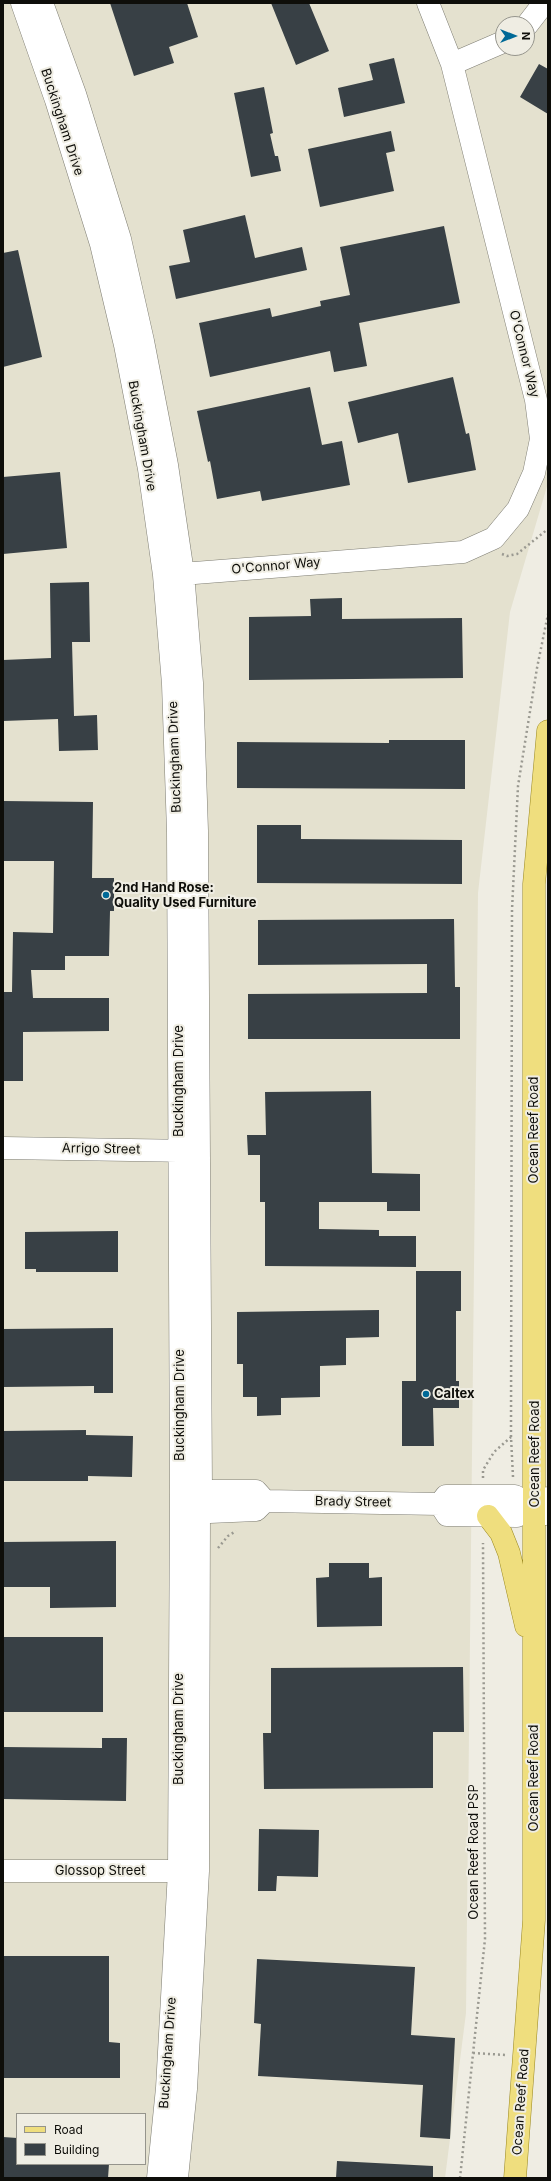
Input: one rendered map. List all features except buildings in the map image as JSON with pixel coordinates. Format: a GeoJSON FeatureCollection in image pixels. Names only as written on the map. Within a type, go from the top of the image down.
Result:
{"type":"FeatureCollection","features":[{"type":"Feature","properties":{"kind":"main road","name":"Ocean Reef Road"},"geometry":{"type":"LineString","coordinates":[[515,2178],[534,1920],[534,1661],[544,1507],[534,884],[548,731]]}},
{"type":"Feature","properties":{"kind":"main road"},"geometry":{"type":"LineString","coordinates":[[488,1516],[501,1533],[509,1553],[534,1661]]}},
{"type":"Feature","properties":{"kind":"street","name":"Buckingham Drive"},"geometry":{"type":"LineString","coordinates":[[22,3],[56,100],[101,244],[125,345],[148,468],[173,574],[192,683],[197,831],[188,1151],[191,1491],[186,2089],[177,2178]]}},
{"type":"Feature","properties":{"kind":"street","name":"Buckingham Drive"},"geometry":{"type":"LineString","coordinates":[[42,3],[75,94],[120,239],[143,341],[167,465],[173,574]]}},
{"type":"Feature","properties":{"kind":"street","name":"O'Connor Way"},"geometry":{"type":"LineString","coordinates":[[173,574],[463,552],[494,538],[518,509],[534,473],[541,439],[536,400],[452,64],[428,3]]}},
{"type":"Feature","properties":{"kind":"street"},"geometry":{"type":"LineString","coordinates":[[534,16],[544,3]]}},
{"type":"Feature","properties":{"kind":"street"},"geometry":{"type":"LineString","coordinates":[[452,64],[495,45]]}},
{"type":"Feature","properties":{"kind":"street","name":"Arrigo Street"},"geometry":{"type":"LineString","coordinates":[[3,1148],[188,1151]]}},
{"type":"Feature","properties":{"kind":"street"},"geometry":{"type":"LineString","coordinates":[[190,1513],[256,1510],[265,1501],[256,1491],[191,1491]]}},
{"type":"Feature","properties":{"kind":"street","name":"Brady Street"},"geometry":{"type":"LineString","coordinates":[[265,1501],[440,1504],[446,1496],[515,1496]]}},
{"type":"Feature","properties":{"kind":"street"},"geometry":{"type":"LineString","coordinates":[[515,1496],[544,1507]]}},
{"type":"Feature","properties":{"kind":"street"},"geometry":{"type":"LineString","coordinates":[[440,1504],[447,1515],[517,1516],[544,1507]]}},
{"type":"Feature","properties":{"kind":"street","name":"Buckingham Drive"},"geometry":{"type":"LineString","coordinates":[[158,2178],[188,1871],[199,1558],[190,1513]]}},
{"type":"Feature","properties":{"kind":"street","name":"Glossop Street"},"geometry":{"type":"LineString","coordinates":[[3,1871],[188,1871]]}},
{"type":"Feature","properties":{"kind":"path"},"geometry":{"type":"LineString","coordinates":[[489,540],[498,552],[507,556],[517,554],[548,529]]}},
{"type":"Feature","properties":{"kind":"path"},"geometry":{"type":"LineString","coordinates":[[511,1437],[515,1496]]}},
{"type":"Feature","properties":{"kind":"path"},"geometry":{"type":"LineString","coordinates":[[199,1558],[210,1557],[228,1536],[240,1528]]}},
{"type":"Feature","properties":{"kind":"path","name":"Ocean Reef Road PSP"},"geometry":{"type":"LineString","coordinates":[[460,2178],[485,1939],[483,1541]]}},
{"type":"Feature","properties":{"kind":"shaded area"},"geometry":{"type":"Polygon","coordinates":[[[3,3],[548,3],[548,483],[510,612],[478,893],[466,2013],[445,2178],[3,2178],[3,3]]]}},
{"type":"Feature","properties":{"kind":"place","name":"2nd Hand Rose: Quality Used Furniture"},"geometry":{"type":"Point","coordinates":[106,895]}},
{"type":"Feature","properties":{"kind":"place","name":"Caltex"},"geometry":{"type":"Point","coordinates":[426,1394]}}]}
